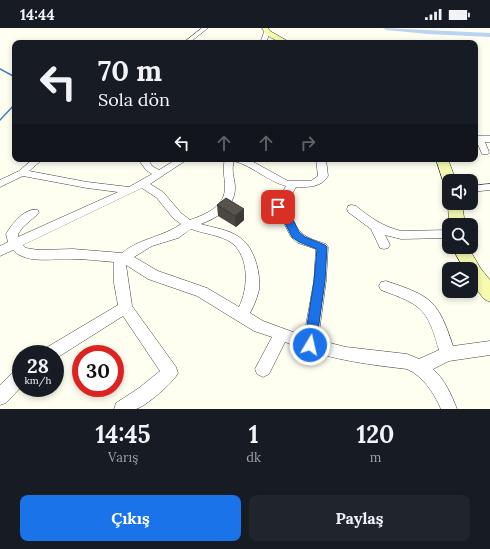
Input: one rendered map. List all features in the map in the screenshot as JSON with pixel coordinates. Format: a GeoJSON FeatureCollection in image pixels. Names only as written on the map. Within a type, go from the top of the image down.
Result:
{"type":"FeatureCollection","features":[{"type":"Feature","properties":{"kind":"street"},"geometry":{"type":"LineString","coordinates":[[190,40],[205,28]]}},
{"type":"Feature","properties":{"kind":"street"},"geometry":{"type":"LineString","coordinates":[[264,40],[266,30],[282,40]]}},
{"type":"Feature","properties":{"kind":"street"},"geometry":{"type":"LineString","coordinates":[[478,139],[490,139]]}},
{"type":"Feature","properties":{"kind":"street"},"geometry":{"type":"LineString","coordinates":[[478,141],[485,152]]}},
{"type":"Feature","properties":{"kind":"street"},"geometry":{"type":"LineString","coordinates":[[0,184],[22,172],[34,162]]}},
{"type":"Feature","properties":{"kind":"street"},"geometry":{"type":"LineString","coordinates":[[145,162],[149,168],[159,174]]}},
{"type":"Feature","properties":{"kind":"street"},"geometry":{"type":"LineString","coordinates":[[0,251],[131,190],[178,162]]}},
{"type":"Feature","properties":{"kind":"street"},"geometry":{"type":"LineString","coordinates":[[122,409],[145,394],[170,373],[125,308],[120,262],[134,250],[148,243],[174,235],[190,224],[211,216],[218,211],[226,202],[230,185],[227,169],[229,162]]}},
{"type":"Feature","properties":{"kind":"street"},"geometry":{"type":"LineString","coordinates":[[246,162],[255,165],[269,175],[292,185],[310,185],[320,181],[323,176],[321,162]]}},
{"type":"Feature","properties":{"kind":"street"},"geometry":{"type":"LineString","coordinates":[[443,162],[447,174]]}},
{"type":"Feature","properties":{"kind":"street"},"geometry":{"type":"LineString","coordinates":[[22,172],[79,184],[131,190]]}},
{"type":"Feature","properties":{"kind":"street"},"geometry":{"type":"LineString","coordinates":[[143,184],[162,197],[173,213],[190,224],[230,236],[238,241],[243,247],[251,270],[253,288],[249,302],[242,316]]}},
{"type":"Feature","properties":{"kind":"street"},"geometry":{"type":"LineString","coordinates":[[292,185],[278,209],[286,215],[295,234],[302,240],[322,247],[320,281],[310,345]]}},
{"type":"Feature","properties":{"kind":"street"},"geometry":{"type":"LineString","coordinates":[[478,188],[490,187]]}},
{"type":"Feature","properties":{"kind":"street"},"geometry":{"type":"LineString","coordinates":[[352,209],[376,227],[393,233],[442,234]]}},
{"type":"Feature","properties":{"kind":"street"},"geometry":{"type":"LineString","coordinates":[[34,213],[14,229],[12,234],[14,244],[22,252],[38,255],[85,254],[125,258],[153,274],[202,292],[259,326],[310,345],[346,354],[401,361],[418,367],[433,380],[443,394],[449,409]]}},
{"type":"Feature","properties":{"kind":"street"},"geometry":{"type":"LineString","coordinates":[[376,227],[384,245]]}},
{"type":"Feature","properties":{"kind":"street"},"geometry":{"type":"LineString","coordinates":[[464,254],[475,274],[490,294]]}},
{"type":"Feature","properties":{"kind":"street"},"geometry":{"type":"LineString","coordinates":[[386,286],[406,293],[418,300],[431,311],[442,333],[448,354]]}},
{"type":"Feature","properties":{"kind":"street"},"geometry":{"type":"LineString","coordinates":[[63,345],[125,308]]}},
{"type":"Feature","properties":{"kind":"street"},"geometry":{"type":"LineString","coordinates":[[263,369],[282,334]]}},
{"type":"Feature","properties":{"kind":"street"},"geometry":{"type":"LineString","coordinates":[[418,367],[448,354],[490,348]]}},
{"type":"Feature","properties":{"kind":"street"},"geometry":{"type":"LineString","coordinates":[[0,397],[12,385]]}},
{"type":"Feature","properties":{"kind":"building"},"geometry":{"type":"Polygon","coordinates":[[[226,198],[244,209],[235,216],[217,205],[226,198]]]}},
{"type":"Feature","properties":{"kind":"waterway"},"geometry":{"type":"LineString","coordinates":[[387,28],[428,32],[490,35]]}},
{"type":"Feature","properties":{"kind":"waterway"},"geometry":{"type":"LineString","coordinates":[[0,69],[12,75]]}},
{"type":"Feature","properties":{"kind":"waterway"},"geometry":{"type":"LineString","coordinates":[[0,120],[12,107]]}},
{"type":"Feature","properties":{"kind":"route"},"geometry":{"type":"LineString","coordinates":[[278,207],[279,211],[285,213],[295,234],[302,240],[322,247],[320,281],[310,345]]}}]}
